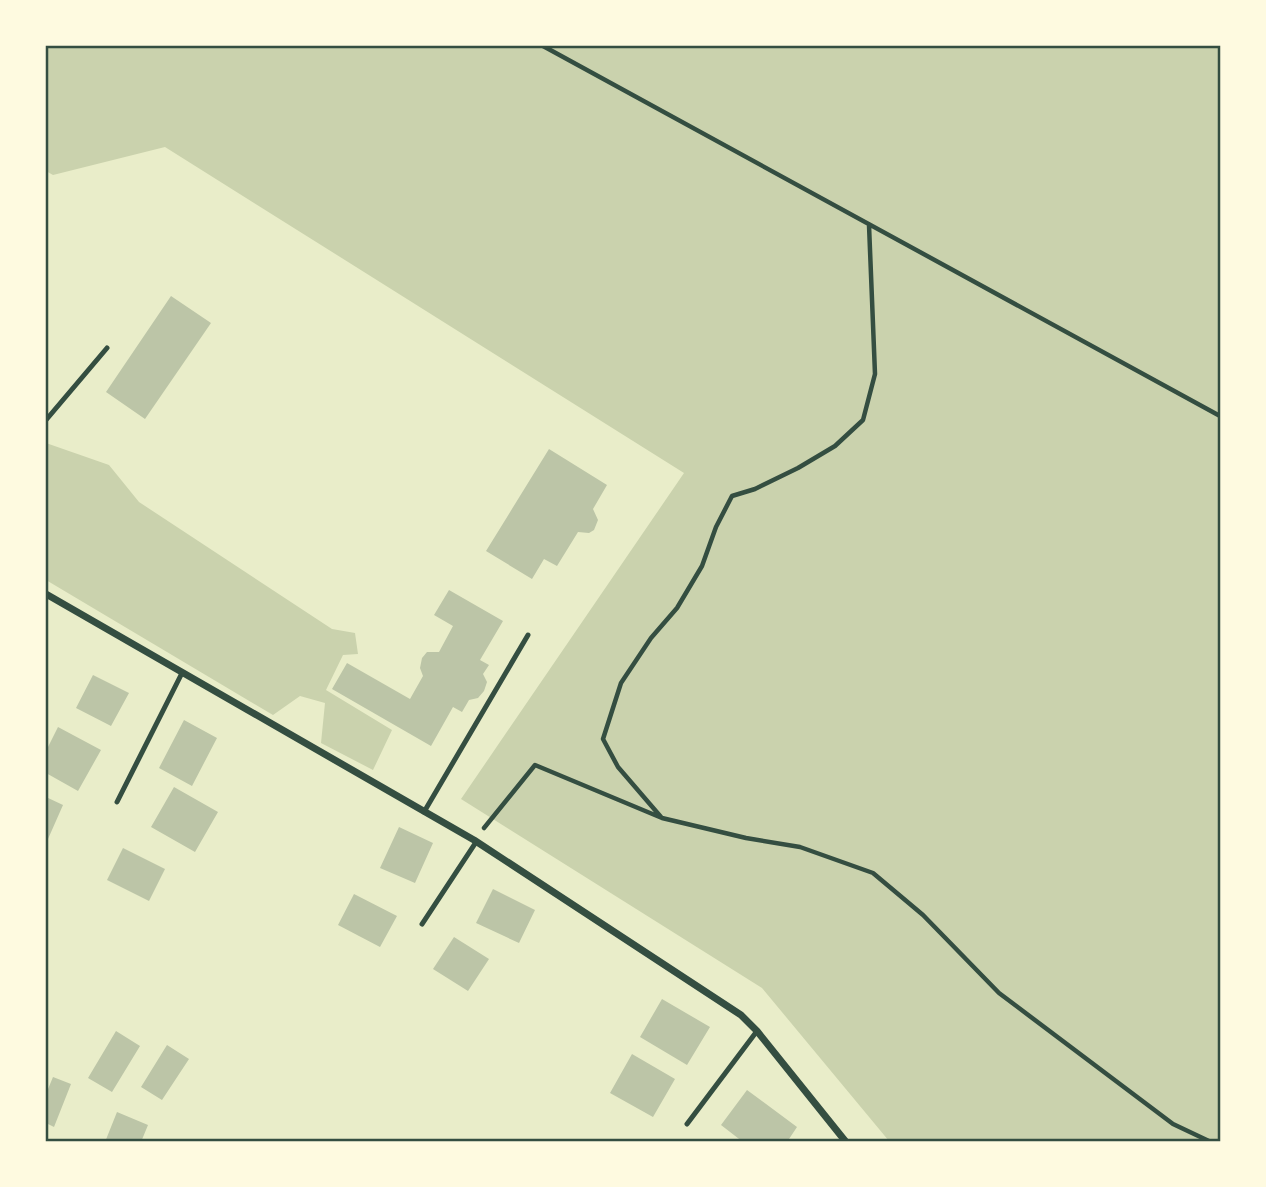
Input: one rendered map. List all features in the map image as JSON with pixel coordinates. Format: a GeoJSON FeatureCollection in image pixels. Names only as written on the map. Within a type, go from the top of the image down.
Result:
{"type":"FeatureCollection","features":[{"type":"Feature","properties":{"kind":"street"},"geometry":{"type":"LineString","coordinates":[[46,594],[475,841],[741,1015],[757,1031],[846,1142]]}},
{"type":"Feature","properties":{"kind":"lane"},"geometry":{"type":"LineString","coordinates":[[46,420],[107,348]]}},
{"type":"Feature","properties":{"kind":"lane"},"geometry":{"type":"LineString","coordinates":[[424,812],[528,635]]}},
{"type":"Feature","properties":{"kind":"lane"},"geometry":{"type":"LineString","coordinates":[[117,802],[182,673]]}},
{"type":"Feature","properties":{"kind":"lane"},"geometry":{"type":"LineString","coordinates":[[422,924],[475,841]]}},
{"type":"Feature","properties":{"kind":"lane"},"geometry":{"type":"LineString","coordinates":[[687,1124],[757,1031]]}},
{"type":"Feature","properties":{"kind":"path"},"geometry":{"type":"LineString","coordinates":[[543,46],[1220,416]]}},
{"type":"Feature","properties":{"kind":"path"},"geometry":{"type":"LineString","coordinates":[[662,818],[618,767],[603,739],[621,684],[651,638],[677,608],[696,577],[732,496],[755,489],[835,446],[863,420],[875,374],[869,224]]}},
{"type":"Feature","properties":{"kind":"path"},"geometry":{"type":"LineString","coordinates":[[475,841],[535,765],[662,818],[800,847],[873,873],[923,915],[999,993],[1173,1124],[1211,1142]]}},
{"type":"Feature","properties":{"kind":"green space"},"geometry":{"type":"Polygon","coordinates":[[[46,46],[1220,46],[1220,1141],[889,1141],[762,988],[461,799],[684,473],[165,147],[53,175],[46,171],[46,46]]]}},
{"type":"Feature","properties":{"kind":"green space"},"geometry":{"type":"Polygon","coordinates":[[[46,443],[109,465],[139,502],[332,629],[355,633],[358,654],[343,655],[326,690],[392,730],[373,770],[321,743],[325,703],[300,696],[273,715],[46,580],[46,443]]]}},
{"type":"Feature","properties":{"kind":"building"},"geometry":{"type":"Polygon","coordinates":[[[171,296],[211,323],[145,419],[106,392],[171,296]]]}},
{"type":"Feature","properties":{"kind":"building"},"geometry":{"type":"Polygon","coordinates":[[[549,449],[607,485],[593,509],[598,520],[594,530],[589,533],[578,532],[557,566],[544,559],[532,579],[486,551],[549,449]]]}},
{"type":"Feature","properties":{"kind":"building"},"geometry":{"type":"Polygon","coordinates":[[[449,590],[503,621],[480,660],[489,665],[483,674],[487,682],[484,691],[478,698],[469,700],[462,712],[453,707],[431,746],[332,689],[347,663],[410,699],[423,676],[420,668],[422,658],[427,652],[439,652],[453,626],[434,615],[449,590]]]}},
{"type":"Feature","properties":{"kind":"building"},"geometry":{"type":"Polygon","coordinates":[[[93,675],[129,693],[111,726],[76,708],[93,675]]]}},
{"type":"Feature","properties":{"kind":"building"},"geometry":{"type":"Polygon","coordinates":[[[184,720],[217,738],[192,786],[159,768],[184,720]]]}},
{"type":"Feature","properties":{"kind":"building"},"geometry":{"type":"Polygon","coordinates":[[[58,727],[101,750],[78,791],[46,773],[46,751],[58,727]]]}},
{"type":"Feature","properties":{"kind":"building"},"geometry":{"type":"Polygon","coordinates":[[[174,787],[218,812],[195,852],[151,827],[174,787]]]}},
{"type":"Feature","properties":{"kind":"building"},"geometry":{"type":"Polygon","coordinates":[[[46,797],[63,805],[48,839],[46,838],[46,797]]]}},
{"type":"Feature","properties":{"kind":"building"},"geometry":{"type":"Polygon","coordinates":[[[399,827],[433,843],[415,883],[380,868],[399,827]]]}},
{"type":"Feature","properties":{"kind":"building"},"geometry":{"type":"Polygon","coordinates":[[[123,848],[165,869],[149,901],[107,880],[123,848]]]}},
{"type":"Feature","properties":{"kind":"building"},"geometry":{"type":"Polygon","coordinates":[[[493,889],[535,910],[519,943],[476,923],[493,889]]]}},
{"type":"Feature","properties":{"kind":"building"},"geometry":{"type":"Polygon","coordinates":[[[354,894],[397,916],[380,947],[338,925],[354,894]]]}},
{"type":"Feature","properties":{"kind":"building"},"geometry":{"type":"Polygon","coordinates":[[[454,937],[489,959],[468,991],[433,969],[454,937]]]}},
{"type":"Feature","properties":{"kind":"building"},"geometry":{"type":"Polygon","coordinates":[[[662,999],[710,1027],[687,1065],[640,1037],[662,999]]]}},
{"type":"Feature","properties":{"kind":"building"},"geometry":{"type":"Polygon","coordinates":[[[116,1031],[140,1046],[112,1092],[88,1078],[116,1031]]]}},
{"type":"Feature","properties":{"kind":"building"},"geometry":{"type":"Polygon","coordinates":[[[167,1045],[189,1059],[162,1100],[141,1087],[167,1045]]]}},
{"type":"Feature","properties":{"kind":"building"},"geometry":{"type":"Polygon","coordinates":[[[632,1054],[675,1079],[653,1117],[610,1093],[632,1054]]]}},
{"type":"Feature","properties":{"kind":"building"},"geometry":{"type":"Polygon","coordinates":[[[53,1077],[71,1084],[54,1127],[46,1123],[46,1094],[53,1077]]]}},
{"type":"Feature","properties":{"kind":"building"},"geometry":{"type":"Polygon","coordinates":[[[747,1090],[797,1127],[787,1142],[743,1142],[721,1125],[747,1090]]]}},
{"type":"Feature","properties":{"kind":"building"},"geometry":{"type":"Polygon","coordinates":[[[117,1112],[148,1125],[141,1142],[105,1142],[117,1112]]]}}]}
